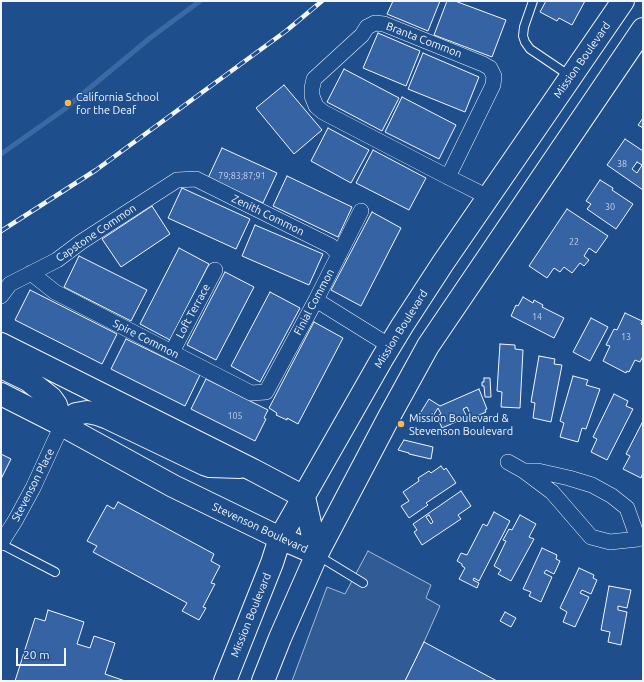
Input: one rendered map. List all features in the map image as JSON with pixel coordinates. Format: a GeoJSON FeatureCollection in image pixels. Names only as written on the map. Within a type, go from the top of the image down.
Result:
{"type":"FeatureCollection","features":[{"type":"Feature","properties":{"kind":"main road","name":"Mission Boulevard"},"geometry":{"type":"LineString","coordinates":[[224,681],[272,563],[280,538],[390,346],[434,276],[622,1]]}},
{"type":"Feature","properties":{"kind":"main road"},"geometry":{"type":"LineString","coordinates":[[263,681],[317,554],[385,424],[428,346],[643,29]]}},
{"type":"Feature","properties":{"kind":"main road"},"geometry":{"type":"LineString","coordinates":[[1,344],[304,497]]}},
{"type":"Feature","properties":{"kind":"main road"},"geometry":{"type":"LineString","coordinates":[[1,366],[28,380],[51,398],[56,405],[62,425],[76,414],[87,412],[97,414],[204,464],[210,466],[237,467],[253,470]]}},
{"type":"Feature","properties":{"kind":"main road","name":"Stevenson Boulevard"},"geometry":{"type":"LineString","coordinates":[[1,394],[62,425],[173,486],[280,538],[317,554]]}},
{"type":"Feature","properties":{"kind":"main road","name":"Stevenson Boulevard"},"geometry":{"type":"LineString","coordinates":[[304,497],[317,554]]}},
{"type":"Feature","properties":{"kind":"street","name":"Branta Common"},"geometry":{"type":"LineString","coordinates":[[448,177],[493,85],[494,76],[490,68],[483,64],[384,24],[375,23],[367,28],[362,35],[314,80],[312,96],[316,106],[323,112],[448,177],[488,197]]}},
{"type":"Feature","properties":{"kind":"street","name":"Zenith Common"},"geometry":{"type":"LineString","coordinates":[[196,179],[331,246],[339,255]]}},
{"type":"Feature","properties":{"kind":"street","name":"Capstone Common"},"geometry":{"type":"LineString","coordinates":[[1,296],[10,284],[57,260],[80,242],[176,180],[196,179]]}},
{"type":"Feature","properties":{"kind":"street","name":"Finial Common"},"geometry":{"type":"LineString","coordinates":[[266,392],[316,300],[361,211]]}},
{"type":"Feature","properties":{"kind":"street","name":"Loft Terrace"},"geometry":{"type":"LineString","coordinates":[[172,352],[215,270]]}},
{"type":"Feature","properties":{"kind":"street","name":"Spire Common"},"geometry":{"type":"LineString","coordinates":[[31,273],[55,292],[251,393],[266,392]]}},
{"type":"Feature","properties":{"kind":"street"},"geometry":{"type":"LineString","coordinates":[[316,300],[390,346]]}},
{"type":"Feature","properties":{"kind":"street","name":"Stevenson Place"},"geometry":{"type":"LineString","coordinates":[[1,543],[33,488],[62,425]]}},
{"type":"Feature","properties":{"kind":"street"},"geometry":{"type":"LineString","coordinates":[[508,462],[524,471],[552,492],[591,537],[610,542],[641,538],[626,508],[612,496],[592,485],[569,478],[538,471],[524,471]]}},
{"type":"Feature","properties":{"kind":"lane"},"geometry":{"type":"LineString","coordinates":[[533,1],[524,27],[523,36],[525,42],[530,49],[570,76]]}},
{"type":"Feature","properties":{"kind":"lane"},"geometry":{"type":"LineString","coordinates":[[1,543],[55,572]]}},
{"type":"Feature","properties":{"kind":"lane"},"geometry":{"type":"LineString","coordinates":[[317,554],[363,583]]}},
{"type":"Feature","properties":{"kind":"shaded area"},"geometry":{"type":"Polygon","coordinates":[[[368,551],[431,585],[426,598],[440,606],[405,681],[292,681],[327,587],[345,594],[368,551]]]}},
{"type":"Feature","properties":{"kind":"building"},"geometry":{"type":"Polygon","coordinates":[[[393,1],[440,1],[428,31],[387,14],[393,1]]]}},
{"type":"Feature","properties":{"kind":"building"},"geometry":{"type":"Polygon","coordinates":[[[447,1],[455,1],[506,20],[492,57],[434,35],[447,1]]]}},
{"type":"Feature","properties":{"kind":"building"},"geometry":{"type":"Polygon","coordinates":[[[546,1],[585,1],[572,25],[559,18],[557,21],[540,12],[546,1]]]}},
{"type":"Feature","properties":{"kind":"building"},"geometry":{"type":"Polygon","coordinates":[[[378,33],[420,51],[406,86],[363,68],[378,33]]]}},
{"type":"Feature","properties":{"kind":"building"},"geometry":{"type":"Polygon","coordinates":[[[423,53],[479,77],[465,112],[408,89],[423,53]]]}},
{"type":"Feature","properties":{"kind":"building"},"geometry":{"type":"Polygon","coordinates":[[[344,69],[399,98],[382,131],[327,102],[344,69]]]}},
{"type":"Feature","properties":{"kind":"building"},"geometry":{"type":"Polygon","coordinates":[[[284,85],[322,130],[294,154],[256,108],[284,85]]]}},
{"type":"Feature","properties":{"kind":"building"},"geometry":{"type":"Polygon","coordinates":[[[402,97],[456,125],[439,159],[385,132],[402,97]]]}},
{"type":"Feature","properties":{"kind":"building"},"geometry":{"type":"Polygon","coordinates":[[[643,118],[643,128],[638,125],[643,118]]]}},
{"type":"Feature","properties":{"kind":"building"},"geometry":{"type":"Polygon","coordinates":[[[328,128],[369,150],[351,183],[311,161],[328,128]]]}},
{"type":"Feature","properties":{"kind":"building"},"geometry":{"type":"Polygon","coordinates":[[[625,139],[643,151],[643,190],[607,165],[625,139]],[[637,162],[632,169],[637,173],[642,165],[637,162]]]}},
{"type":"Feature","properties":{"kind":"building"},"geometry":{"type":"Polygon","coordinates":[[[222,148],[277,173],[263,203],[208,178],[222,148]]]}},
{"type":"Feature","properties":{"kind":"building"},"geometry":{"type":"Polygon","coordinates":[[[373,150],[426,178],[409,210],[356,183],[373,150]]]}},
{"type":"Feature","properties":{"kind":"building"},"geometry":{"type":"Polygon","coordinates":[[[287,176],[352,207],[338,237],[273,206],[287,176]]]}},
{"type":"Feature","properties":{"kind":"building"},"geometry":{"type":"Polygon","coordinates":[[[600,180],[633,204],[616,229],[587,209],[591,204],[586,201],[600,180]]]}},
{"type":"Feature","properties":{"kind":"building"},"geometry":{"type":"Polygon","coordinates":[[[182,188],[250,219],[236,249],[168,218],[182,188]]]}},
{"type":"Feature","properties":{"kind":"building"},"geometry":{"type":"Polygon","coordinates":[[[152,206],[170,234],[121,267],[102,239],[152,206]]]}},
{"type":"Feature","properties":{"kind":"building"},"geometry":{"type":"Polygon","coordinates":[[[567,209],[608,236],[596,253],[589,248],[584,256],[589,260],[584,266],[580,263],[572,273],[564,267],[560,272],[554,268],[547,278],[529,266],[567,209]]]}},
{"type":"Feature","properties":{"kind":"building"},"geometry":{"type":"Polygon","coordinates":[[[372,212],[401,228],[361,306],[331,290],[372,212]]]}},
{"type":"Feature","properties":{"kind":"building"},"geometry":{"type":"Polygon","coordinates":[[[255,225],[323,254],[309,285],[242,256],[255,225]]]}},
{"type":"Feature","properties":{"kind":"building"},"geometry":{"type":"Polygon","coordinates":[[[179,248],[209,264],[170,340],[140,324],[179,248]]]}},
{"type":"Feature","properties":{"kind":"building"},"geometry":{"type":"Polygon","coordinates":[[[79,256],[147,290],[131,321],[64,287],[79,256]]]}},
{"type":"Feature","properties":{"kind":"building"},"geometry":{"type":"Polygon","coordinates":[[[225,272],[254,287],[216,360],[187,345],[225,272]]]}},
{"type":"Feature","properties":{"kind":"building"},"geometry":{"type":"Polygon","coordinates":[[[30,290],[117,334],[102,364],[15,320],[30,290]]]}},
{"type":"Feature","properties":{"kind":"building"},"geometry":{"type":"Polygon","coordinates":[[[270,292],[300,308],[260,382],[231,366],[270,292]]]}},
{"type":"Feature","properties":{"kind":"building"},"geometry":{"type":"Polygon","coordinates":[[[523,297],[533,303],[534,300],[543,305],[542,307],[564,318],[554,338],[511,316],[516,305],[518,306],[523,297]]]}},
{"type":"Feature","properties":{"kind":"building"},"geometry":{"type":"Polygon","coordinates":[[[625,313],[642,321],[641,324],[643,326],[643,356],[640,362],[635,360],[629,372],[627,371],[626,373],[603,361],[610,346],[606,345],[614,329],[617,330],[625,313]]]}},
{"type":"Feature","properties":{"kind":"building"},"geometry":{"type":"Polygon","coordinates":[[[591,318],[608,327],[590,361],[573,352],[591,318]]]}},
{"type":"Feature","properties":{"kind":"building"},"geometry":{"type":"Polygon","coordinates":[[[314,322],[343,338],[298,424],[287,418],[287,420],[276,415],[277,413],[269,408],[314,322]]]}},
{"type":"Feature","properties":{"kind":"building"},"geometry":{"type":"Polygon","coordinates":[[[126,339],[200,375],[185,406],[111,369],[126,339]]]}},
{"type":"Feature","properties":{"kind":"building"},"geometry":{"type":"Polygon","coordinates":[[[500,344],[515,345],[515,349],[523,350],[520,408],[501,407],[502,392],[497,391],[500,344]]]}},
{"type":"Feature","properties":{"kind":"building"},"geometry":{"type":"Polygon","coordinates":[[[539,356],[555,359],[554,364],[562,365],[551,422],[533,418],[535,403],[531,402],[539,356]]]}},
{"type":"Feature","properties":{"kind":"building"},"geometry":{"type":"Polygon","coordinates":[[[573,376],[588,380],[586,385],[600,389],[586,429],[582,428],[578,442],[560,437],[564,423],[560,421],[573,376]]]}},
{"type":"Feature","properties":{"kind":"building"},"geometry":{"type":"Polygon","coordinates":[[[484,378],[490,378],[491,397],[485,397],[484,386],[482,386],[484,378]]]}},
{"type":"Feature","properties":{"kind":"building"},"geometry":{"type":"Polygon","coordinates":[[[206,379],[268,410],[264,418],[266,419],[255,441],[191,409],[206,379]]]}},
{"type":"Feature","properties":{"kind":"building"},"geometry":{"type":"Polygon","coordinates":[[[479,389],[487,409],[485,410],[486,412],[472,418],[467,407],[463,409],[467,417],[442,428],[437,416],[441,414],[438,408],[430,421],[419,415],[429,399],[440,406],[479,389]]]}},
{"type":"Feature","properties":{"kind":"building"},"geometry":{"type":"Polygon","coordinates":[[[614,394],[628,401],[626,406],[633,409],[607,460],[591,452],[597,439],[593,437],[614,394]]]}},
{"type":"Feature","properties":{"kind":"building"},"geometry":{"type":"Polygon","coordinates":[[[643,421],[643,473],[641,478],[623,469],[630,456],[626,454],[643,421]]]}},
{"type":"Feature","properties":{"kind":"building"},"geometry":{"type":"Polygon","coordinates":[[[404,440],[433,447],[431,459],[398,450],[404,440]]]}},
{"type":"Feature","properties":{"kind":"building"},"geometry":{"type":"Polygon","coordinates":[[[1,454],[11,459],[1,479],[1,454]]]}},
{"type":"Feature","properties":{"kind":"building"},"geometry":{"type":"Polygon","coordinates":[[[441,466],[444,470],[446,468],[456,483],[426,503],[428,505],[409,518],[401,506],[409,501],[403,492],[419,481],[418,478],[429,471],[431,473],[441,466]]]}},
{"type":"Feature","properties":{"kind":"building"},"geometry":{"type":"Polygon","coordinates":[[[461,491],[471,506],[458,515],[461,519],[422,545],[414,532],[417,530],[413,524],[461,491]],[[429,515],[426,517],[431,524],[433,522],[429,515]]]}},
{"type":"Feature","properties":{"kind":"building"},"geometry":{"type":"Polygon","coordinates":[[[118,502],[214,554],[211,561],[220,566],[211,583],[215,584],[203,607],[206,608],[199,620],[182,611],[187,603],[93,552],[97,546],[87,541],[107,505],[114,509],[118,502]]]}},
{"type":"Feature","properties":{"kind":"building"},"geometry":{"type":"Polygon","coordinates":[[[494,512],[510,521],[479,581],[474,578],[473,580],[479,583],[477,588],[459,579],[465,568],[457,561],[461,553],[467,555],[483,524],[487,526],[494,512]]]}},
{"type":"Feature","properties":{"kind":"building"},"geometry":{"type":"Polygon","coordinates":[[[520,515],[536,524],[529,537],[534,539],[511,581],[498,574],[501,570],[494,566],[506,541],[503,540],[509,529],[512,530],[520,515]]]}},
{"type":"Feature","properties":{"kind":"building"},"geometry":{"type":"Polygon","coordinates":[[[542,548],[557,555],[556,559],[560,561],[554,574],[546,570],[544,573],[552,577],[541,602],[529,596],[531,592],[523,589],[542,548]]]}},
{"type":"Feature","properties":{"kind":"building"},"geometry":{"type":"Polygon","coordinates":[[[579,568],[594,575],[593,578],[597,580],[591,594],[582,590],[580,593],[589,597],[575,627],[563,622],[567,612],[560,608],[579,568]]]}},
{"type":"Feature","properties":{"kind":"building"},"geometry":{"type":"Polygon","coordinates":[[[609,586],[631,590],[627,608],[618,606],[618,610],[627,612],[621,645],[608,642],[610,632],[601,630],[609,586]]]}},
{"type":"Feature","properties":{"kind":"building"},"geometry":{"type":"Polygon","coordinates":[[[48,610],[84,622],[77,644],[90,648],[94,636],[115,643],[105,674],[125,681],[15,681],[35,618],[45,621],[48,610]]]}},
{"type":"Feature","properties":{"kind":"building"},"geometry":{"type":"Polygon","coordinates":[[[505,612],[516,618],[511,627],[500,621],[505,612]]]}},
{"type":"Feature","properties":{"kind":"building"},"geometry":{"type":"Polygon","coordinates":[[[424,642],[497,681],[405,681],[424,642]]]}},
{"type":"Feature","properties":{"kind":"waterway"},"geometry":{"type":"LineString","coordinates":[[1,154],[62,111],[150,38],[200,1]]}},
{"type":"Feature","properties":{"kind":"railway"},"geometry":{"type":"LineString","coordinates":[[1,231],[96,170],[286,31],[322,1]]}},
{"type":"Feature","properties":{"kind":"place","name":"California School for the Deaf"},"geometry":{"type":"Point","coordinates":[68,103]}},
{"type":"Feature","properties":{"kind":"place","name":"Mission Boulevard & Stevenson Boulevard"},"geometry":{"type":"Point","coordinates":[401,424]}}]}
